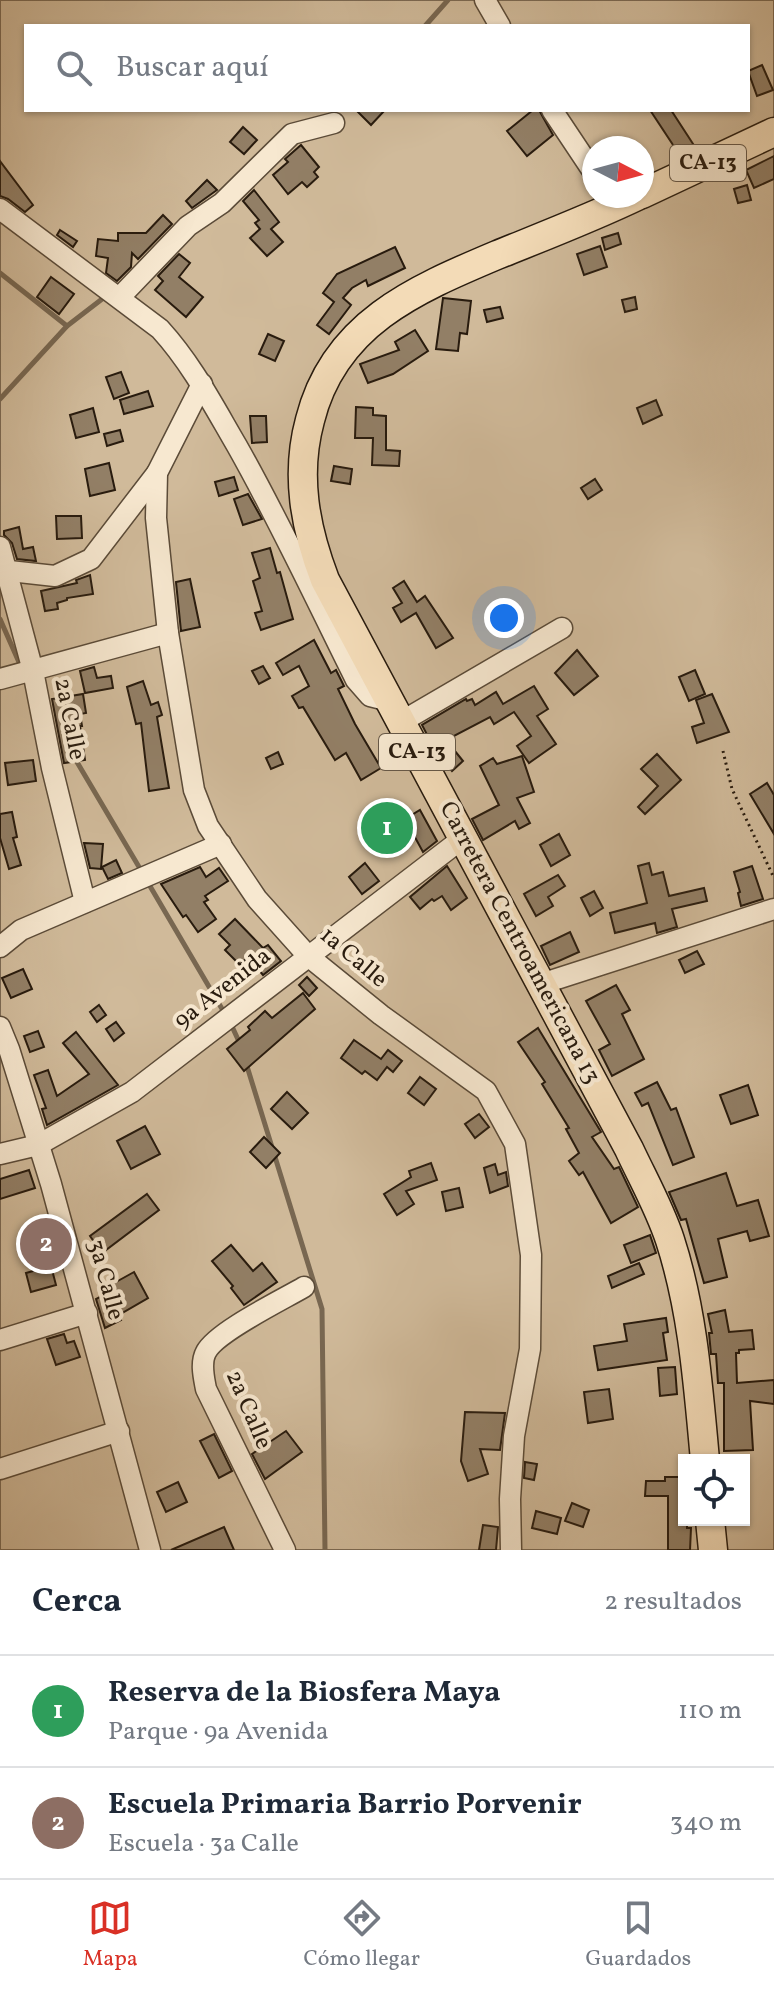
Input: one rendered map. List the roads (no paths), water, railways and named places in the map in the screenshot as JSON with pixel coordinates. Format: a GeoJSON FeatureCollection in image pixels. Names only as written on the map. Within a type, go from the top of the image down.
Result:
{"type":"FeatureCollection","features":[{"type":"Feature","properties":{"kind":"highway","name":"Carretera Centroamericana 13"},"geometry":{"type":"LineString","coordinates":[[654,186],[774,132]]}},
{"type":"Feature","properties":{"kind":"highway","name":"Carretera Centroamericana 13"},"geometry":{"type":"LineString","coordinates":[[603,208],[423,287],[371,322],[347,345],[328,372],[314,404],[306,435],[302,467],[307,529],[325,580],[629,1149],[669,1236],[688,1307],[704,1454]]}},
{"type":"Feature","properties":{"kind":"highway"},"geometry":{"type":"LineString","coordinates":[[711,1526],[713,1550]]}},
{"type":"Feature","properties":{"kind":"street"},"geometry":{"type":"LineString","coordinates":[[485,0],[499,24]]}},
{"type":"Feature","properties":{"kind":"street"},"geometry":{"type":"LineString","coordinates":[[553,112],[582,155]]}},
{"type":"Feature","properties":{"kind":"street"},"geometry":{"type":"LineString","coordinates":[[120,297],[188,226],[222,203],[292,134],[334,123]]}},
{"type":"Feature","properties":{"kind":"street"},"geometry":{"type":"LineString","coordinates":[[0,209],[160,329],[202,384],[270,506],[356,680],[370,696],[396,712],[562,628]]}},
{"type":"Feature","properties":{"kind":"street","name":"1a Calle"},"geometry":{"type":"LineString","coordinates":[[202,384],[157,473],[156,518],[168,633],[194,790],[208,826],[257,899],[308,956],[381,1015],[486,1091],[515,1144],[531,1255],[530,1349],[514,1436],[511,1550]]}},
{"type":"Feature","properties":{"kind":"street"},"geometry":{"type":"LineString","coordinates":[[4,571],[55,576],[91,559],[157,473]]}},
{"type":"Feature","properties":{"kind":"street","name":"2a Calle"},"geometry":{"type":"LineString","coordinates":[[0,547],[33,671],[52,768],[85,902]]}},
{"type":"Feature","properties":{"kind":"street"},"geometry":{"type":"LineString","coordinates":[[0,679],[168,633]]}},
{"type":"Feature","properties":{"kind":"street","name":"9a Avenida"},"geometry":{"type":"LineString","coordinates":[[0,1154],[38,1145],[132,1092],[463,838]]}},
{"type":"Feature","properties":{"kind":"street"},"geometry":{"type":"LineString","coordinates":[[0,947],[21,930],[221,844]]}},
{"type":"Feature","properties":{"kind":"street"},"geometry":{"type":"LineString","coordinates":[[541,984],[774,909]]}},
{"type":"Feature","properties":{"kind":"street","name":"3a Calle"},"geometry":{"type":"LineString","coordinates":[[0,1027],[87,1313],[150,1550]]}},
{"type":"Feature","properties":{"kind":"street","name":"2a Calle"},"geometry":{"type":"LineString","coordinates":[[285,1550],[206,1389],[203,1367],[205,1353],[219,1338],[304,1287]]}},
{"type":"Feature","properties":{"kind":"street"},"geometry":{"type":"LineString","coordinates":[[0,1340],[87,1313]]}},
{"type":"Feature","properties":{"kind":"street"},"geometry":{"type":"LineString","coordinates":[[0,1469],[119,1431]]}},
{"type":"Feature","properties":{"kind":"waterway"},"geometry":{"type":"LineString","coordinates":[[427,24],[448,0]]}},
{"type":"Feature","properties":{"kind":"waterway"},"geometry":{"type":"LineString","coordinates":[[0,273],[67,326]]}},
{"type":"Feature","properties":{"kind":"waterway"},"geometry":{"type":"LineString","coordinates":[[0,399],[67,326],[106,296]]}},
{"type":"Feature","properties":{"kind":"waterway"},"geometry":{"type":"LineString","coordinates":[[0,619],[22,669]]}},
{"type":"Feature","properties":{"kind":"waterway"},"geometry":{"type":"LineString","coordinates":[[74,757],[142,872]]}},
{"type":"Feature","properties":{"kind":"waterway"},"geometry":{"type":"LineString","coordinates":[[147,881],[225,1014]]}},
{"type":"Feature","properties":{"kind":"waterway"},"geometry":{"type":"LineString","coordinates":[[230,1022],[241,1046]]}},
{"type":"Feature","properties":{"kind":"waterway"},"geometry":{"type":"LineString","coordinates":[[246,1063],[322,1309],[325,1550]]}},
{"type":"Feature","properties":{"kind":"place","name":"Reserva de la Biosfera Maya"},"geometry":{"type":"Point","coordinates":[387,828]}},
{"type":"Feature","properties":{"kind":"place","name":"Escuela Primaria Barrio Porvenir"},"geometry":{"type":"Point","coordinates":[46,1244]}}]}
